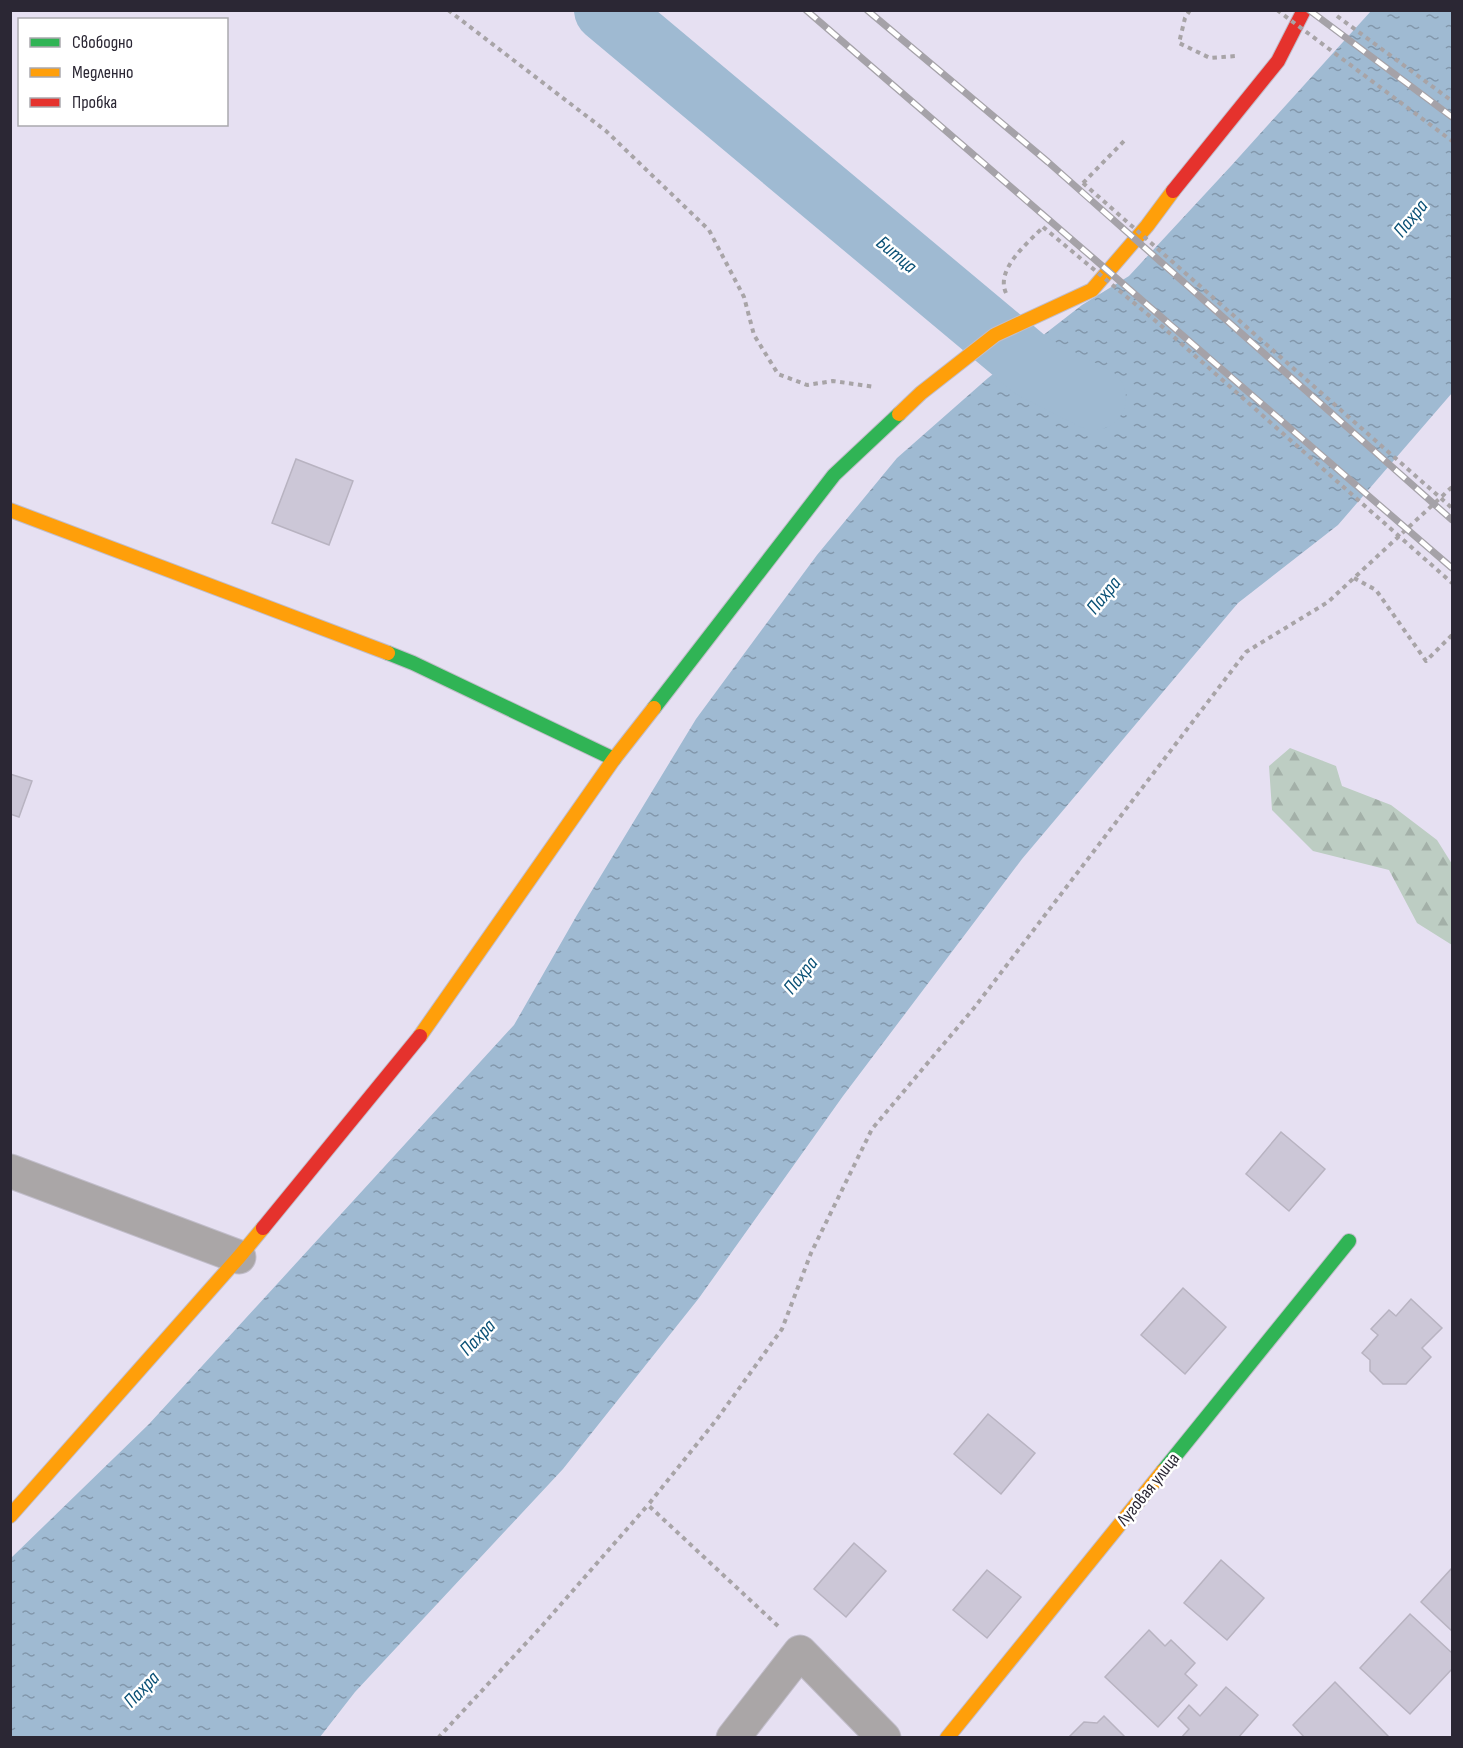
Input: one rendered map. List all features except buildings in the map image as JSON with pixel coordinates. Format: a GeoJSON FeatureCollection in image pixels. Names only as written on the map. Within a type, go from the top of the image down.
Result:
{"type":"FeatureCollection","features":[{"type":"Feature","properties":{"kind":"street"},"geometry":{"type":"LineString","coordinates":[[10,1516],[239,1257],[428,1026],[614,759],[834,475],[921,393],[995,335],[1092,290],[1147,226],[1180,180],[1274,66],[1304,10]]}},
{"type":"Feature","properties":{"kind":"street"},"geometry":{"type":"LineString","coordinates":[[10,510],[413,663],[614,759]]}},
{"type":"Feature","properties":{"kind":"street"},"geometry":{"type":"LineString","coordinates":[[10,1171],[239,1257]]}},
{"type":"Feature","properties":{"kind":"street","name":"Луговая улица"},"geometry":{"type":"LineString","coordinates":[[947,1737],[1348,1241]]}},
{"type":"Feature","properties":{"kind":"street"},"geometry":{"type":"LineString","coordinates":[[733,1737],[800,1652],[884,1737]]}},
{"type":"Feature","properties":{"kind":"path"},"geometry":{"type":"LineString","coordinates":[[448,10],[606,131],[710,230],[744,297],[754,335],[778,374],[807,385],[833,381],[921,393]]}},
{"type":"Feature","properties":{"kind":"path"},"geometry":{"type":"LineString","coordinates":[[1190,10],[1185,18],[1179,43],[1210,58],[1250,55],[1274,66]]}},
{"type":"Feature","properties":{"kind":"path"},"geometry":{"type":"LineString","coordinates":[[1277,10],[1452,141]]}},
{"type":"Feature","properties":{"kind":"path"},"geometry":{"type":"LineString","coordinates":[[1330,10],[1452,101]]}},
{"type":"Feature","properties":{"kind":"path"},"geometry":{"type":"LineString","coordinates":[[1126,139],[1083,183],[1452,508]]}},
{"type":"Feature","properties":{"kind":"path"},"geometry":{"type":"LineString","coordinates":[[1007,266],[1043,227],[1158,323],[1452,583]]}},
{"type":"Feature","properties":{"kind":"path"},"geometry":{"type":"LineString","coordinates":[[438,1737],[541,1627],[648,1505],[717,1419],[782,1329],[812,1253],[872,1129],[974,1008],[1246,652],[1328,602],[1452,487]]}},
{"type":"Feature","properties":{"kind":"path"},"geometry":{"type":"LineString","coordinates":[[1353,578],[1376,590],[1426,661],[1452,635]]}},
{"type":"Feature","properties":{"kind":"path"},"geometry":{"type":"LineString","coordinates":[[648,1505],[777,1626],[800,1652]]}},
{"type":"Feature","properties":{"kind":"green space"},"geometry":{"type":"Polygon","coordinates":[[[1290,748],[1336,766],[1342,786],[1391,805],[1437,840],[1452,864],[1452,945],[1417,923],[1389,870],[1313,851],[1272,810],[1269,766],[1290,748]]]}},
{"type":"Feature","properties":{"kind":"water","name":"Пахра"},"geometry":{"type":"Polygon","coordinates":[[[1371,11],[1452,11],[1452,393],[1338,525],[1238,603],[1022,859],[843,1096],[699,1298],[563,1469],[355,1692],[320,1737],[11,1738],[11,1558],[149,1424],[514,1025],[577,915],[696,719],[817,555],[897,458],[988,378],[1082,305],[1129,276],[1371,11]]]}},
{"type":"Feature","properties":{"kind":"waterway","name":"Битца"},"geometry":{"type":"LineString","coordinates":[[606,10],[1033,367],[1094,398]]}},
{"type":"Feature","properties":{"kind":"railway"},"geometry":{"type":"LineString","coordinates":[[806,10],[1452,568]]}},
{"type":"Feature","properties":{"kind":"railway"},"geometry":{"type":"LineString","coordinates":[[867,10],[1048,162],[1452,520]]}},
{"type":"Feature","properties":{"kind":"railway"},"geometry":{"type":"LineString","coordinates":[[1309,10],[1452,117]]}},
{"type":"Feature","properties":{"kind":"traffic: fast"},"geometry":{"type":"LineString","coordinates":[[654,708],[834,475],[899,414]]}},
{"type":"Feature","properties":{"kind":"traffic: fast"},"geometry":{"type":"LineString","coordinates":[[388,653],[614,759]]}},
{"type":"Feature","properties":{"kind":"traffic: fast"},"geometry":{"type":"LineString","coordinates":[[1163,1471],[1349,1241]]}},
{"type":"Feature","properties":{"kind":"traffic: slow"},"geometry":{"type":"LineString","coordinates":[[899,414],[921,393],[995,335],[1092,290],[1147,226],[1173,191]]}},
{"type":"Feature","properties":{"kind":"traffic: slow"},"geometry":{"type":"LineString","coordinates":[[10,510],[388,653]]}},
{"type":"Feature","properties":{"kind":"traffic: slow"},"geometry":{"type":"LineString","coordinates":[[420,1036],[614,759],[654,708]]}},
{"type":"Feature","properties":{"kind":"traffic: slow"},"geometry":{"type":"LineString","coordinates":[[10,1516],[263,1228]]}},
{"type":"Feature","properties":{"kind":"traffic: slow"},"geometry":{"type":"LineString","coordinates":[[947,1738],[1163,1471]]}},
{"type":"Feature","properties":{"kind":"traffic: jam"},"geometry":{"type":"LineString","coordinates":[[1173,191],[1278,61],[1304,10]]}},
{"type":"Feature","properties":{"kind":"traffic: jam"},"geometry":{"type":"LineString","coordinates":[[263,1228],[420,1036]]}}]}
